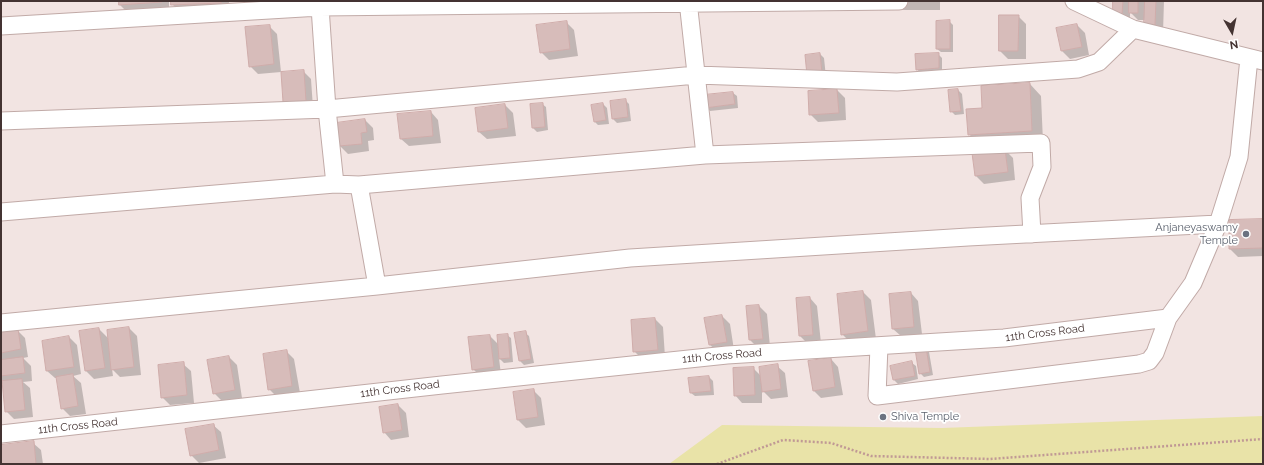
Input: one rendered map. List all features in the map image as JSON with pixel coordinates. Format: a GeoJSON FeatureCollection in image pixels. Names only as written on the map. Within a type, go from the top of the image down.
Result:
{"type":"FeatureCollection","features":[{"type":"Feature","properties":{"kind":"street"},"geometry":{"type":"LineString","coordinates":[[1,26],[320,7],[899,1]]}},
{"type":"Feature","properties":{"kind":"street"},"geometry":{"type":"LineString","coordinates":[[879,346],[877,396],[1139,364],[1149,361],[1155,354],[1168,318],[1193,283],[1218,224],[1239,157],[1256,59],[1134,29],[1074,1]]}},
{"type":"Feature","properties":{"kind":"street"},"geometry":{"type":"LineString","coordinates":[[689,3],[705,155]]}},
{"type":"Feature","properties":{"kind":"street"},"geometry":{"type":"LineString","coordinates":[[320,7],[327,110],[335,184]]}},
{"type":"Feature","properties":{"kind":"street"},"geometry":{"type":"LineString","coordinates":[[1,121],[327,110],[696,75],[897,82],[1078,69],[1099,62],[1134,29]]}},
{"type":"Feature","properties":{"kind":"street"},"geometry":{"type":"LineString","coordinates":[[1,212],[335,184],[359,185],[705,155],[1041,143],[1042,167],[1030,198],[1032,234]]}},
{"type":"Feature","properties":{"kind":"street"},"geometry":{"type":"LineString","coordinates":[[359,185],[377,286]]}},
{"type":"Feature","properties":{"kind":"street"},"geometry":{"type":"LineString","coordinates":[[1,323],[377,286],[630,258],[1218,224]]}},
{"type":"Feature","properties":{"kind":"street","name":"11th Cross Road"},"geometry":{"type":"LineString","coordinates":[[1,434],[442,384],[727,355],[1004,338],[1168,318]]}},
{"type":"Feature","properties":{"kind":"path"},"geometry":{"type":"LineString","coordinates":[[717,464],[783,440],[831,444],[871,456],[990,459],[1263,439]]}},
{"type":"Feature","properties":{"kind":"shaded area"},"geometry":{"type":"Polygon","coordinates":[[[1263,416],[1263,464],[669,464],[722,425],[942,428],[1263,416]]]}},
{"type":"Feature","properties":{"kind":"building"},"geometry":{"type":"Polygon","coordinates":[[[119,1],[162,1],[162,2],[119,5],[119,1]]]}},
{"type":"Feature","properties":{"kind":"building"},"geometry":{"type":"Polygon","coordinates":[[[171,1],[221,1],[221,3],[171,5],[171,1]]]}},
{"type":"Feature","properties":{"kind":"building"},"geometry":{"type":"Polygon","coordinates":[[[1113,1],[1123,1],[1122,15],[1113,15],[1113,1]]]}},
{"type":"Feature","properties":{"kind":"building"},"geometry":{"type":"Polygon","coordinates":[[[1129,1],[1138,1],[1138,13],[1129,13],[1129,1]]]}},
{"type":"Feature","properties":{"kind":"building"},"geometry":{"type":"Polygon","coordinates":[[[1145,1],[1156,1],[1155,25],[1144,25],[1145,1]]]}},
{"type":"Feature","properties":{"kind":"building"},"geometry":{"type":"Polygon","coordinates":[[[999,15],[1019,15],[1018,51],[999,51],[999,15]]]}},
{"type":"Feature","properties":{"kind":"building"},"geometry":{"type":"Polygon","coordinates":[[[950,20],[950,49],[936,49],[936,21],[950,20]]]}},
{"type":"Feature","properties":{"kind":"building"},"geometry":{"type":"Polygon","coordinates":[[[567,21],[570,49],[540,53],[536,25],[567,21]]]}},
{"type":"Feature","properties":{"kind":"building"},"geometry":{"type":"Polygon","coordinates":[[[1077,24],[1082,47],[1061,51],[1056,28],[1077,24]]]}},
{"type":"Feature","properties":{"kind":"building"},"geometry":{"type":"Polygon","coordinates":[[[270,25],[274,64],[249,67],[245,27],[270,25]]]}},
{"type":"Feature","properties":{"kind":"building"},"geometry":{"type":"Polygon","coordinates":[[[820,53],[822,73],[807,75],[805,55],[820,53]]]}},
{"type":"Feature","properties":{"kind":"building"},"geometry":{"type":"Polygon","coordinates":[[[939,53],[939,68],[916,70],[915,54],[939,53]]]}},
{"type":"Feature","properties":{"kind":"building"},"geometry":{"type":"Polygon","coordinates":[[[304,70],[306,101],[283,102],[281,72],[304,70]]]}},
{"type":"Feature","properties":{"kind":"building"},"geometry":{"type":"Polygon","coordinates":[[[1030,83],[1032,131],[968,135],[966,109],[982,108],[981,86],[1030,83]]]}},
{"type":"Feature","properties":{"kind":"building"},"geometry":{"type":"Polygon","coordinates":[[[837,89],[839,113],[809,115],[808,91],[837,89]]]}},
{"type":"Feature","properties":{"kind":"building"},"geometry":{"type":"Polygon","coordinates":[[[958,89],[961,111],[950,112],[948,90],[958,89]]]}},
{"type":"Feature","properties":{"kind":"building"},"geometry":{"type":"Polygon","coordinates":[[[733,92],[735,104],[705,108],[704,95],[733,92]]]}},
{"type":"Feature","properties":{"kind":"building"},"geometry":{"type":"Polygon","coordinates":[[[626,99],[628,117],[612,119],[610,101],[626,99]]]}},
{"type":"Feature","properties":{"kind":"building"},"geometry":{"type":"Polygon","coordinates":[[[543,103],[545,127],[532,128],[530,104],[543,103]]]}},
{"type":"Feature","properties":{"kind":"building"},"geometry":{"type":"Polygon","coordinates":[[[603,103],[606,120],[594,122],[591,105],[603,103]]]}},
{"type":"Feature","properties":{"kind":"building"},"geometry":{"type":"Polygon","coordinates":[[[505,104],[508,128],[478,132],[475,108],[505,104]]]}},
{"type":"Feature","properties":{"kind":"building"},"geometry":{"type":"Polygon","coordinates":[[[431,111],[433,136],[400,139],[397,114],[431,111]]]}},
{"type":"Feature","properties":{"kind":"building"},"geometry":{"type":"Polygon","coordinates":[[[365,119],[367,132],[361,133],[362,144],[339,146],[336,123],[365,119]]]}},
{"type":"Feature","properties":{"kind":"building"},"geometry":{"type":"Polygon","coordinates":[[[1005,149],[1008,172],[975,176],[972,153],[1005,149]]]}},
{"type":"Feature","properties":{"kind":"building","name":"Anjaneyaswamy Temple"},"geometry":{"type":"Polygon","coordinates":[[[1263,219],[1263,248],[1229,249],[1229,220],[1263,219]]]}},
{"type":"Feature","properties":{"kind":"building"},"geometry":{"type":"Polygon","coordinates":[[[863,291],[868,331],[841,335],[837,294],[863,291]]]}},
{"type":"Feature","properties":{"kind":"building"},"geometry":{"type":"Polygon","coordinates":[[[911,292],[914,327],[892,329],[889,294],[911,292]]]}},
{"type":"Feature","properties":{"kind":"building"},"geometry":{"type":"Polygon","coordinates":[[[810,297],[813,335],[799,336],[796,298],[810,297]]]}},
{"type":"Feature","properties":{"kind":"building"},"geometry":{"type":"Polygon","coordinates":[[[759,305],[763,339],[749,340],[746,306],[759,305]]]}},
{"type":"Feature","properties":{"kind":"building"},"geometry":{"type":"Polygon","coordinates":[[[722,315],[727,342],[709,345],[704,318],[722,315]]]}},
{"type":"Feature","properties":{"kind":"building"},"geometry":{"type":"Polygon","coordinates":[[[655,318],[658,350],[633,352],[631,320],[655,318]]]}},
{"type":"Feature","properties":{"kind":"building"},"geometry":{"type":"Polygon","coordinates":[[[129,327],[134,367],[111,370],[107,330],[129,327]]]}},
{"type":"Feature","properties":{"kind":"building"},"geometry":{"type":"Polygon","coordinates":[[[99,328],[105,368],[85,371],[79,331],[99,328]]]}},
{"type":"Feature","properties":{"kind":"building"},"geometry":{"type":"Polygon","coordinates":[[[18,329],[21,349],[1,353],[1,332],[18,329]]]}},
{"type":"Feature","properties":{"kind":"building"},"geometry":{"type":"Polygon","coordinates":[[[526,331],[531,359],[519,361],[514,333],[526,331]]]}},
{"type":"Feature","properties":{"kind":"building"},"geometry":{"type":"Polygon","coordinates":[[[508,334],[510,358],[499,359],[497,335],[508,334]]]}},
{"type":"Feature","properties":{"kind":"building"},"geometry":{"type":"Polygon","coordinates":[[[490,335],[494,367],[472,370],[468,337],[490,335]]]}},
{"type":"Feature","properties":{"kind":"building"},"geometry":{"type":"Polygon","coordinates":[[[69,336],[74,367],[46,371],[42,341],[69,336]]]}},
{"type":"Feature","properties":{"kind":"building"},"geometry":{"type":"Polygon","coordinates":[[[926,347],[930,372],[919,374],[915,349],[926,347]]]}},
{"type":"Feature","properties":{"kind":"building"},"geometry":{"type":"Polygon","coordinates":[[[287,350],[292,386],[268,390],[263,354],[287,350]]]}},
{"type":"Feature","properties":{"kind":"building"},"geometry":{"type":"Polygon","coordinates":[[[229,356],[235,390],[213,394],[207,360],[229,356]]]}},
{"type":"Feature","properties":{"kind":"building"},"geometry":{"type":"Polygon","coordinates":[[[23,357],[25,373],[1,376],[1,360],[23,357]]]}},
{"type":"Feature","properties":{"kind":"building"},"geometry":{"type":"Polygon","coordinates":[[[831,358],[835,387],[813,391],[808,361],[831,358]]]}},
{"type":"Feature","properties":{"kind":"building"},"geometry":{"type":"Polygon","coordinates":[[[912,361],[915,376],[893,380],[890,366],[912,361]]]}},
{"type":"Feature","properties":{"kind":"building"},"geometry":{"type":"Polygon","coordinates":[[[184,362],[187,395],[161,398],[158,365],[184,362]]]}},
{"type":"Feature","properties":{"kind":"building"},"geometry":{"type":"Polygon","coordinates":[[[778,364],[781,389],[762,392],[759,367],[778,364]]]}},
{"type":"Feature","properties":{"kind":"building"},"geometry":{"type":"Polygon","coordinates":[[[754,367],[755,395],[734,396],[733,368],[754,367]]]}},
{"type":"Feature","properties":{"kind":"building"},"geometry":{"type":"Polygon","coordinates":[[[73,374],[78,406],[61,409],[56,377],[73,374]]]}},
{"type":"Feature","properties":{"kind":"building"},"geometry":{"type":"Polygon","coordinates":[[[709,376],[711,391],[690,393],[688,378],[709,376]]]}},
{"type":"Feature","properties":{"kind":"building"},"geometry":{"type":"Polygon","coordinates":[[[22,379],[25,410],[5,412],[2,381],[22,379]]]}},
{"type":"Feature","properties":{"kind":"building"},"geometry":{"type":"Polygon","coordinates":[[[534,389],[538,417],[517,420],[513,392],[534,389]]]}},
{"type":"Feature","properties":{"kind":"building"},"geometry":{"type":"Polygon","coordinates":[[[398,404],[402,430],[383,433],[379,407],[398,404]]]}},
{"type":"Feature","properties":{"kind":"building"},"geometry":{"type":"Polygon","coordinates":[[[214,424],[219,450],[190,456],[185,429],[214,424]]]}},
{"type":"Feature","properties":{"kind":"building"},"geometry":{"type":"Polygon","coordinates":[[[34,441],[36,464],[1,464],[1,445],[34,441]]]}},
{"type":"Feature","properties":{"kind":"place","name":"Anjaneyaswamy Temple"},"geometry":{"type":"Point","coordinates":[1246,234]}},
{"type":"Feature","properties":{"kind":"place","name":"Shiva Temple"},"geometry":{"type":"Point","coordinates":[883,417]}}]}
